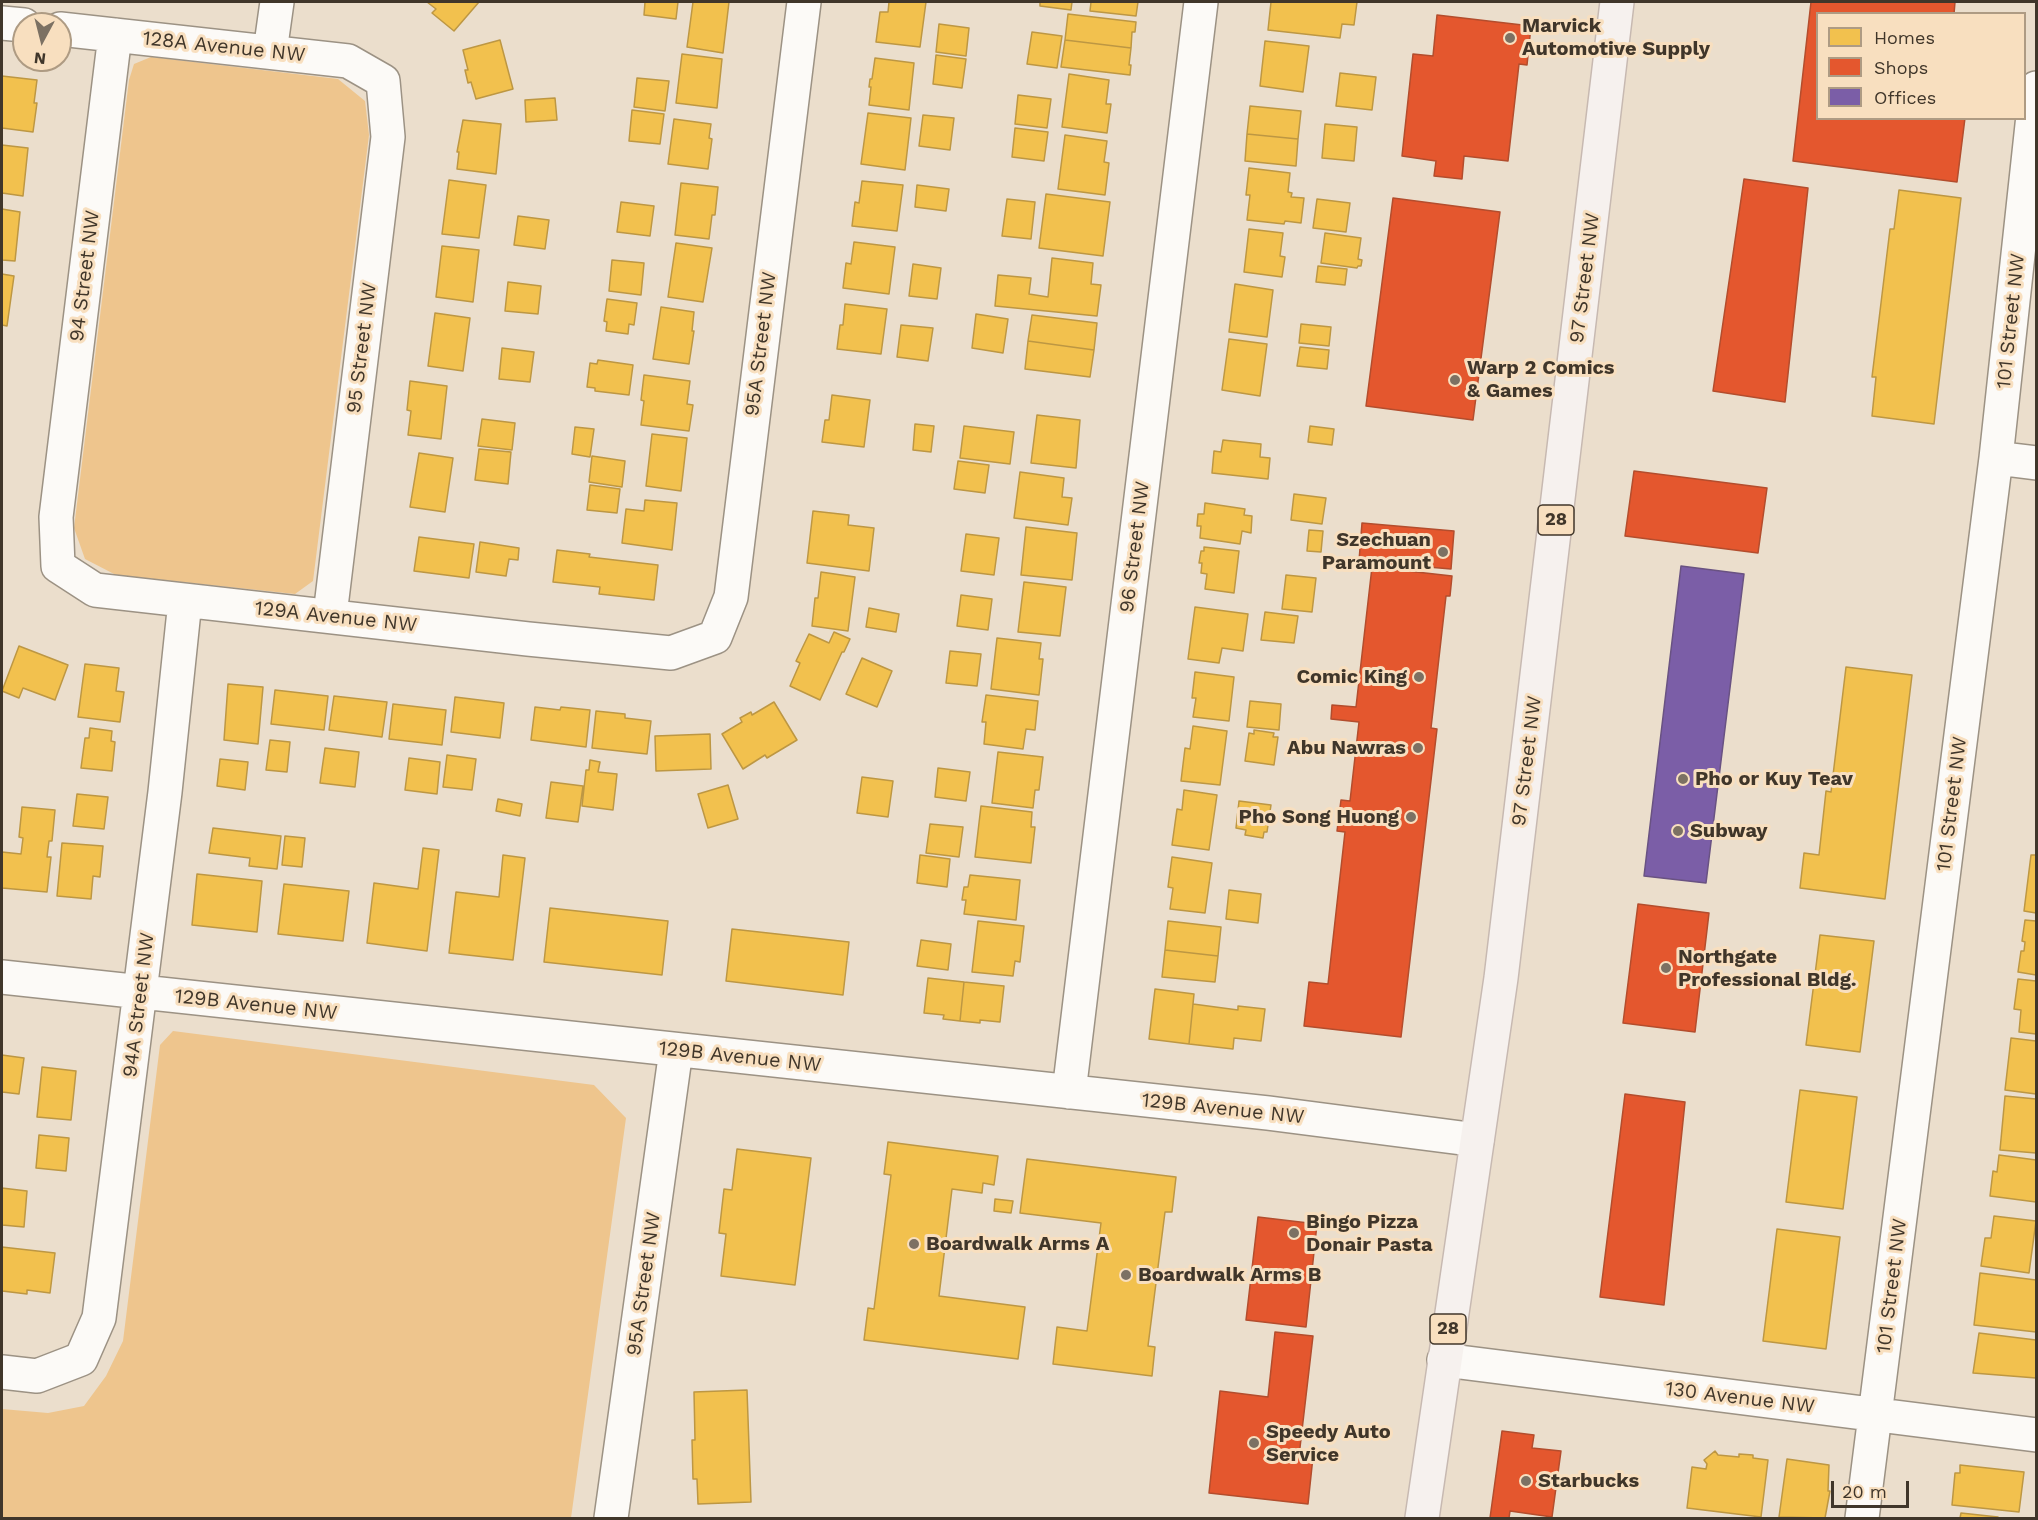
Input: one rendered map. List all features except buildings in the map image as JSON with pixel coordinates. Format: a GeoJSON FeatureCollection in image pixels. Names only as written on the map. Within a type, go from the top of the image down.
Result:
{"type":"FeatureCollection","features":[{"type":"Feature","properties":{"kind":"main road","name":"97 Street NW"},"geometry":{"type":"LineString","coordinates":[[1422,1518],[1501,978],[1617,2]]}},
{"type":"Feature","properties":{"kind":"street"},"geometry":{"type":"LineString","coordinates":[[270,52],[277,2]]}},
{"type":"Feature","properties":{"kind":"street","name":"95A Street NW"},"geometry":{"type":"LineString","coordinates":[[671,653],[715,637],[732,597],[804,2]]}},
{"type":"Feature","properties":{"kind":"street","name":"96 Street NW"},"geometry":{"type":"LineString","coordinates":[[1069,1092],[1201,2]]}},
{"type":"Feature","properties":{"kind":"street","name":"128A Avenue NW"},"geometry":{"type":"LineString","coordinates":[[72,30],[348,61],[383,81]]}},
{"type":"Feature","properties":{"kind":"street","name":"94 Street NW"},"geometry":{"type":"LineString","coordinates":[[56,517],[114,35]]}},
{"type":"Feature","properties":{"kind":"street","name":"95 Street NW"},"geometry":{"type":"LineString","coordinates":[[330,615],[388,137],[383,81]]}},
{"type":"Feature","properties":{"kind":"street","name":"101 Street NW"},"geometry":{"type":"LineString","coordinates":[[1862,1518],[1996,458],[2037,88]]}},
{"type":"Feature","properties":{"kind":"street"},"geometry":{"type":"LineString","coordinates":[[1996,458],[2037,463]]}},
{"type":"Feature","properties":{"kind":"street","name":"129A Avenue NW"},"geometry":{"type":"LineString","coordinates":[[56,517],[58,566],[95,590],[671,653]]}},
{"type":"Feature","properties":{"kind":"street","name":"94A Street NW"},"geometry":{"type":"LineString","coordinates":[[2,1372],[37,1376],[81,1359],[99,1318],[141,993],[185,600]]}},
{"type":"Feature","properties":{"kind":"street","name":"129B Avenue NW"},"geometry":{"type":"LineString","coordinates":[[2,977],[1268,1113],[1477,1140]]}},
{"type":"Feature","properties":{"kind":"street","name":"95A Street NW"},"geometry":{"type":"LineString","coordinates":[[611,1518],[676,1050]]}},
{"type":"Feature","properties":{"kind":"street","name":"130 Avenue NW"},"geometry":{"type":"LineString","coordinates":[[1444,1360],[2037,1435]]}},
{"type":"Feature","properties":{"kind":"shaded area"},"geometry":{"type":"Polygon","coordinates":[[[151,57],[338,79],[365,101],[369,135],[313,581],[295,594],[116,575],[85,559],[74,528],[129,80],[134,64],[151,57]]]}},
{"type":"Feature","properties":{"kind":"shaded area"},"geometry":{"type":"Polygon","coordinates":[[[173,1031],[594,1085],[626,1118],[571,1518],[2,1518],[2,1409],[48,1413],[84,1406],[106,1376],[123,1341],[160,1045],[173,1031]]]}},
{"type":"Feature","properties":{"kind":"place","name":"Marvick Automotive Supply"},"geometry":{"type":"Point","coordinates":[1510,38]}},
{"type":"Feature","properties":{"kind":"place","name":"Warp 2 Comics & Games"},"geometry":{"type":"Point","coordinates":[1455,380]}},
{"type":"Feature","properties":{"kind":"place","name":"Szechuan Paramount"},"geometry":{"type":"Point","coordinates":[1443,552]}},
{"type":"Feature","properties":{"kind":"place","name":"Comic King"},"geometry":{"type":"Point","coordinates":[1419,677]}},
{"type":"Feature","properties":{"kind":"place","name":"Abu Nawras"},"geometry":{"type":"Point","coordinates":[1418,748]}},
{"type":"Feature","properties":{"kind":"place","name":"Pho or Kuy Teav"},"geometry":{"type":"Point","coordinates":[1683,779]}},
{"type":"Feature","properties":{"kind":"place","name":"Pho Song Huong"},"geometry":{"type":"Point","coordinates":[1411,817]}},
{"type":"Feature","properties":{"kind":"place","name":"Subway"},"geometry":{"type":"Point","coordinates":[1678,831]}},
{"type":"Feature","properties":{"kind":"place","name":"Northgate Professional Bldg."},"geometry":{"type":"Point","coordinates":[1666,968]}},
{"type":"Feature","properties":{"kind":"place","name":"Bingo Pizza Donair Pasta"},"geometry":{"type":"Point","coordinates":[1294,1233]}},
{"type":"Feature","properties":{"kind":"place","name":"Boardwalk Arms A"},"geometry":{"type":"Point","coordinates":[914,1244]}},
{"type":"Feature","properties":{"kind":"place","name":"Boardwalk Arms B"},"geometry":{"type":"Point","coordinates":[1126,1275]}},
{"type":"Feature","properties":{"kind":"place","name":"Speedy Auto Service"},"geometry":{"type":"Point","coordinates":[1254,1443]}},
{"type":"Feature","properties":{"kind":"place","name":"Starbucks"},"geometry":{"type":"Point","coordinates":[1526,1481]}}]}
